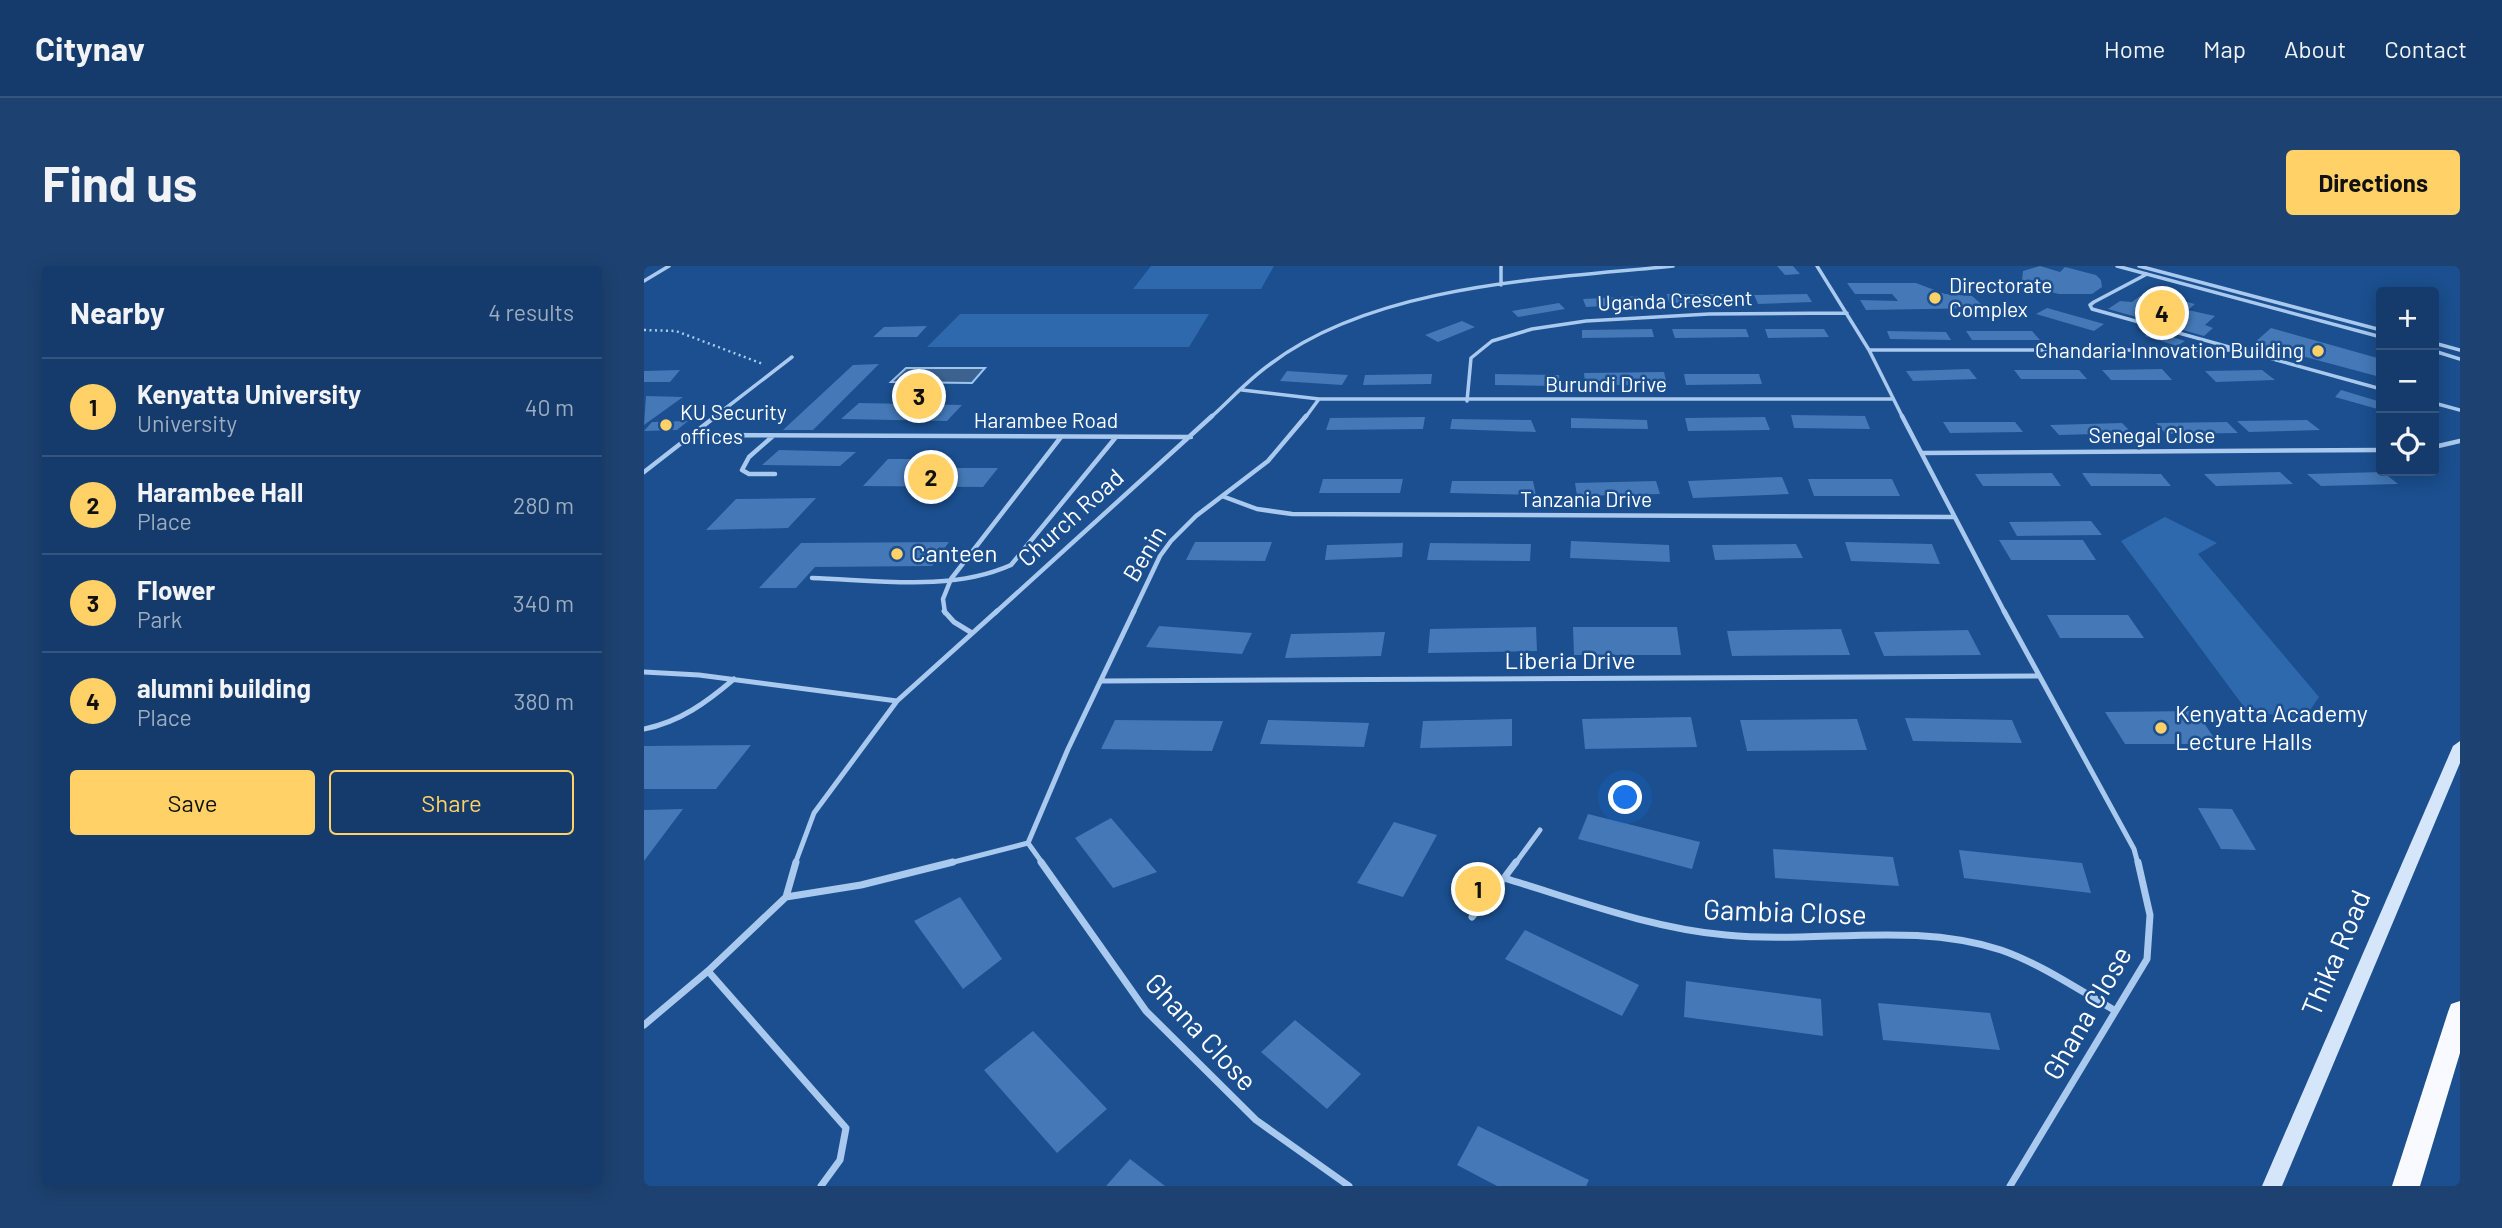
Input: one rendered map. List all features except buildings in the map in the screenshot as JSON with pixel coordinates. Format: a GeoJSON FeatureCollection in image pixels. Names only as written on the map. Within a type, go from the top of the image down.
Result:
{"type":"FeatureCollection","features":[{"type":"Feature","properties":{"kind":"highway"},"geometry":{"type":"LineString","coordinates":[[2406,1186],[2460,1012]]}},
{"type":"Feature","properties":{"kind":"main road","name":"Thika Road"},"geometry":{"type":"LineString","coordinates":[[2272,1186],[2460,746]]}},
{"type":"Feature","properties":{"kind":"lane"},"geometry":{"type":"LineString","coordinates":[[644,281],[669,266]]}},
{"type":"Feature","properties":{"kind":"lane"},"geometry":{"type":"LineString","coordinates":[[1501,266],[1501,285]]}},
{"type":"Feature","properties":{"kind":"lane","name":"Church Road"},"geometry":{"type":"LineString","coordinates":[[786,897],[801,842],[814,813],[897,701],[1286,353],[1351,321],[1447,293],[1673,266]]}},
{"type":"Feature","properties":{"kind":"lane","name":"Ghana Close"},"geometry":{"type":"LineString","coordinates":[[1817,266],[1869,350],[1953,517],[2133,849],[2150,902],[2152,930],[2147,959],[2010,1186]]}},
{"type":"Feature","properties":{"kind":"lane"},"geometry":{"type":"LineString","coordinates":[[2117,266],[2376,336]]}},
{"type":"Feature","properties":{"kind":"lane"},"geometry":{"type":"LineString","coordinates":[[2139,266],[2376,329]]}},
{"type":"Feature","properties":{"kind":"lane"},"geometry":{"type":"LineString","coordinates":[[2147,274],[2094,302],[2090,305],[2092,309],[2376,388]]}},
{"type":"Feature","properties":{"kind":"lane","name":"Uganda Crescent"},"geometry":{"type":"LineString","coordinates":[[1467,401],[1471,358],[1481,349],[1501,339],[1536,328],[1622,316],[1848,313]]}},
{"type":"Feature","properties":{"kind":"lane"},"geometry":{"type":"LineString","coordinates":[[2439,345],[2460,350]]}},
{"type":"Feature","properties":{"kind":"lane"},"geometry":{"type":"LineString","coordinates":[[1869,350],[2241,350]]}},
{"type":"Feature","properties":{"kind":"lane"},"geometry":{"type":"LineString","coordinates":[[2439,353],[2460,359]]}},
{"type":"Feature","properties":{"kind":"lane"},"geometry":{"type":"LineString","coordinates":[[644,472],[792,357]]}},
{"type":"Feature","properties":{"kind":"lane"},"geometry":{"type":"LineString","coordinates":[[1242,390],[1319,398]]}},
{"type":"Feature","properties":{"kind":"lane","name":"Burundi Drive"},"geometry":{"type":"LineString","coordinates":[[1319,398],[1467,401],[1893,400]]}},
{"type":"Feature","properties":{"kind":"lane","name":"Benin"},"geometry":{"type":"LineString","coordinates":[[1028,843],[1068,748],[1160,556],[1174,535],[1274,454],[1319,398]]}},
{"type":"Feature","properties":{"kind":"lane"},"geometry":{"type":"LineString","coordinates":[[2439,404],[2460,410]]}},
{"type":"Feature","properties":{"kind":"lane","name":"Harambee Road"},"geometry":{"type":"LineString","coordinates":[[690,435],[1191,437]]}},
{"type":"Feature","properties":{"kind":"lane"},"geometry":{"type":"LineString","coordinates":[[773,436],[749,457],[742,470],[749,474],[775,474]]}},
{"type":"Feature","properties":{"kind":"lane"},"geometry":{"type":"LineString","coordinates":[[972,633],[948,620],[941,610],[941,600],[951,579],[1061,436]]}},
{"type":"Feature","properties":{"kind":"lane"},"geometry":{"type":"LineString","coordinates":[[812,579],[951,579],[988,574],[1011,565],[1116,437]]}},
{"type":"Feature","properties":{"kind":"lane"},"geometry":{"type":"LineString","coordinates":[[2439,446],[2460,441]]}},
{"type":"Feature","properties":{"kind":"lane","name":"Senegal Close"},"geometry":{"type":"LineString","coordinates":[[1923,453],[2376,450]]}},
{"type":"Feature","properties":{"kind":"lane","name":"Tanzania Drive"},"geometry":{"type":"LineString","coordinates":[[1222,496],[1257,509],[1292,514],[1953,517]]}},
{"type":"Feature","properties":{"kind":"lane"},"geometry":{"type":"LineString","coordinates":[[644,672],[734,679],[897,701]]}},
{"type":"Feature","properties":{"kind":"lane","name":"Liberia Drive"},"geometry":{"type":"LineString","coordinates":[[1102,681],[2039,676]]}},
{"type":"Feature","properties":{"kind":"lane"},"geometry":{"type":"LineString","coordinates":[[644,729],[670,723],[699,707],[734,679]]}},
{"type":"Feature","properties":{"kind":"lane"},"geometry":{"type":"LineString","coordinates":[[1472,917],[1540,831]]}},
{"type":"Feature","properties":{"kind":"lane"},"geometry":{"type":"LineString","coordinates":[[644,1025],[708,971],[786,897],[861,885],[1028,843]]}},
{"type":"Feature","properties":{"kind":"lane","name":"Ghana Close"},"geometry":{"type":"LineString","coordinates":[[1028,843],[1146,1011],[1256,1120],[1349,1186]]}},
{"type":"Feature","properties":{"kind":"lane","name":"Gambia Close"},"geometry":{"type":"LineString","coordinates":[[1504,878],[1681,929],[1727,935],[1942,937],[1989,946],[2029,963],[2114,1010]]}},
{"type":"Feature","properties":{"kind":"lane"},"geometry":{"type":"LineString","coordinates":[[708,971],[846,1128],[846,1149],[821,1186]]}},
{"type":"Feature","properties":{"kind":"path"},"geometry":{"type":"LineString","coordinates":[[644,330],[676,331],[693,336],[776,369]]}},
{"type":"Feature","properties":{"kind":"shaded area"},"geometry":{"type":"Polygon","coordinates":[[[1151,266],[1274,266],[1261,289],[1133,289],[1151,266]]]}},
{"type":"Feature","properties":{"kind":"shaded area"},"geometry":{"type":"Polygon","coordinates":[[[960,314],[1209,314],[1189,347],[927,347],[960,314]]]}},
{"type":"Feature","properties":{"kind":"shaded area"},"geometry":{"type":"Polygon","coordinates":[[[906,368],[985,368],[972,383],[891,382],[906,368]]]}},
{"type":"Feature","properties":{"kind":"shaded area"},"geometry":{"type":"Polygon","coordinates":[[[2165,517],[2217,543],[2198,554],[2319,697],[2304,719],[2247,711],[2121,541],[2165,517]]]}},
{"type":"Feature","properties":{"kind":"place","name":"Directorate Complex"},"geometry":{"type":"Point","coordinates":[1935,298]}},
{"type":"Feature","properties":{"kind":"place","name":"alumni building"},"geometry":{"type":"Point","coordinates":[2162,313]}},
{"type":"Feature","properties":{"kind":"place","name":"Chandaria Innovation Building"},"geometry":{"type":"Point","coordinates":[2318,351]}},
{"type":"Feature","properties":{"kind":"place","name":"Flower"},"geometry":{"type":"Point","coordinates":[919,396]}},
{"type":"Feature","properties":{"kind":"place","name":"KU Security offices"},"geometry":{"type":"Point","coordinates":[666,425]}},
{"type":"Feature","properties":{"kind":"place","name":"Harambee Hall"},"geometry":{"type":"Point","coordinates":[931,477]}},
{"type":"Feature","properties":{"kind":"place","name":"Canteen"},"geometry":{"type":"Point","coordinates":[897,554]}},
{"type":"Feature","properties":{"kind":"place","name":"Kenyatta Academy Lecture Halls"},"geometry":{"type":"Point","coordinates":[2161,728]}},
{"type":"Feature","properties":{"kind":"place","name":"Kenyatta University"},"geometry":{"type":"Point","coordinates":[1478,889]}}]}
